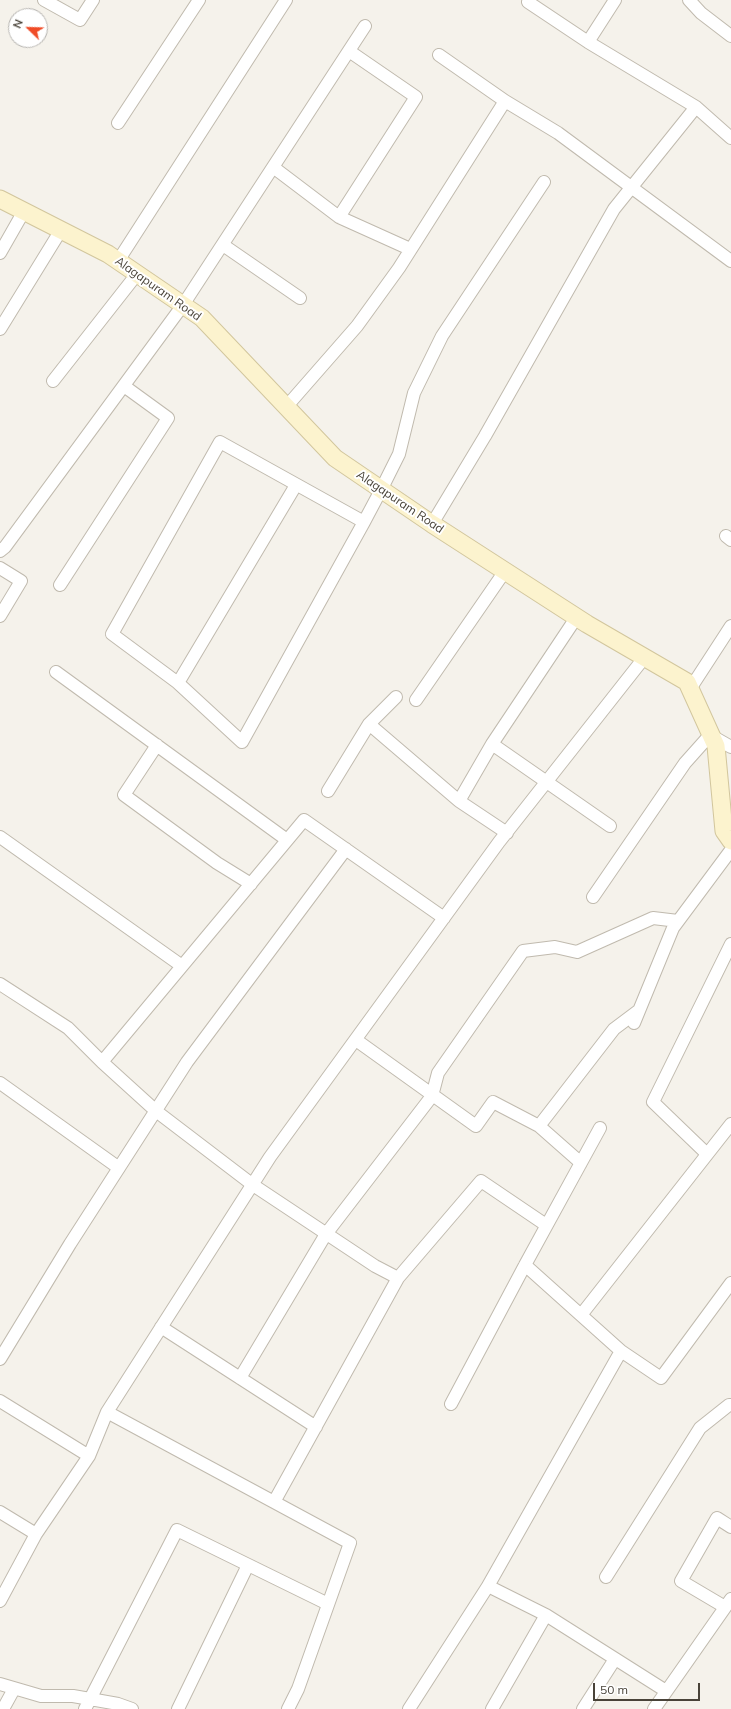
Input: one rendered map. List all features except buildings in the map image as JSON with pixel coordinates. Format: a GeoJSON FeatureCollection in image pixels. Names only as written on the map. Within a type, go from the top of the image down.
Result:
{"type":"FeatureCollection","features":[{"type":"Feature","properties":{"kind":"main road","name":"Alagapuram Road"},"geometry":{"type":"LineString","coordinates":[[0,199],[118,261],[202,318],[335,458],[432,524],[576,618],[687,682],[716,746],[724,831],[731,841]]}},
{"type":"Feature","properties":{"kind":"street"},"geometry":{"type":"LineString","coordinates":[[44,0],[80,20],[93,0]]}},
{"type":"Feature","properties":{"kind":"street"},"geometry":{"type":"LineString","coordinates":[[118,123],[199,0]]}},
{"type":"Feature","properties":{"kind":"street"},"geometry":{"type":"LineString","coordinates":[[118,261],[286,0]]}},
{"type":"Feature","properties":{"kind":"street"},"geometry":{"type":"LineString","coordinates":[[529,0],[528,2],[588,42],[696,107],[731,138]]}},
{"type":"Feature","properties":{"kind":"street"},"geometry":{"type":"LineString","coordinates":[[588,42],[615,0]]}},
{"type":"Feature","properties":{"kind":"street"},"geometry":{"type":"LineString","coordinates":[[689,0],[701,13],[731,36]]}},
{"type":"Feature","properties":{"kind":"street"},"geometry":{"type":"LineString","coordinates":[[0,551],[5,547],[183,305],[365,26]]}},
{"type":"Feature","properties":{"kind":"street"},"geometry":{"type":"LineString","coordinates":[[339,217],[416,97],[349,51]]}},
{"type":"Feature","properties":{"kind":"street"},"geometry":{"type":"LineString","coordinates":[[439,55],[504,101],[558,133],[632,186],[731,261]]}},
{"type":"Feature","properties":{"kind":"street"},"geometry":{"type":"LineString","coordinates":[[287,406],[357,326],[410,249],[504,101]]}},
{"type":"Feature","properties":{"kind":"street"},"geometry":{"type":"LineString","coordinates":[[432,524],[485,436],[614,209],[696,107]]}},
{"type":"Feature","properties":{"kind":"street"},"geometry":{"type":"LineString","coordinates":[[273,168],[339,217],[410,249]]}},
{"type":"Feature","properties":{"kind":"street"},"geometry":{"type":"LineString","coordinates":[[364,522],[220,442],[112,634],[178,683],[242,742],[364,522],[399,454],[414,393],[442,336],[544,182]]}},
{"type":"Feature","properties":{"kind":"street"},"geometry":{"type":"LineString","coordinates":[[0,253],[24,211]]}},
{"type":"Feature","properties":{"kind":"street"},"geometry":{"type":"LineString","coordinates":[[0,329],[61,230]]}},
{"type":"Feature","properties":{"kind":"street"},"geometry":{"type":"LineString","coordinates":[[223,245],[300,298]]}},
{"type":"Feature","properties":{"kind":"street"},"geometry":{"type":"LineString","coordinates":[[53,380],[137,274]]}},
{"type":"Feature","properties":{"kind":"street"},"geometry":{"type":"LineString","coordinates":[[60,586],[168,418],[124,386]]}},
{"type":"Feature","properties":{"kind":"street"},"geometry":{"type":"LineString","coordinates":[[178,683],[296,485]]}},
{"type":"Feature","properties":{"kind":"street"},"geometry":{"type":"LineString","coordinates":[[0,568],[21,581],[0,616]]}},
{"type":"Feature","properties":{"kind":"street"},"geometry":{"type":"LineString","coordinates":[[416,700],[505,571]]}},
{"type":"Feature","properties":{"kind":"street"},"geometry":{"type":"LineString","coordinates":[[459,801],[492,744],[576,618]]}},
{"type":"Feature","properties":{"kind":"street"},"geometry":{"type":"LineString","coordinates":[[690,689],[731,626]]}},
{"type":"Feature","properties":{"kind":"street"},"geometry":{"type":"LineString","coordinates":[[0,1601],[36,1534],[89,1456],[107,1412],[270,1157],[507,833],[644,658]]}},
{"type":"Feature","properties":{"kind":"street"},"geometry":{"type":"LineString","coordinates":[[56,672],[287,840]]}},
{"type":"Feature","properties":{"kind":"street"},"geometry":{"type":"LineString","coordinates":[[328,791],[369,724],[396,697]]}},
{"type":"Feature","properties":{"kind":"street"},"geometry":{"type":"LineString","coordinates":[[369,724],[459,801],[507,833]]}},
{"type":"Feature","properties":{"kind":"street"},"geometry":{"type":"LineString","coordinates":[[593,897],[685,763],[710,734],[731,747]]}},
{"type":"Feature","properties":{"kind":"street"},"geometry":{"type":"LineString","coordinates":[[492,744],[610,826]]}},
{"type":"Feature","properties":{"kind":"street"},"geometry":{"type":"LineString","coordinates":[[157,745],[124,795],[217,863],[251,884]]}},
{"type":"Feature","properties":{"kind":"street"},"geometry":{"type":"LineString","coordinates":[[102,1062],[304,820],[444,918]]}},
{"type":"Feature","properties":{"kind":"street"},"geometry":{"type":"LineString","coordinates":[[0,837],[182,966]]}},
{"type":"Feature","properties":{"kind":"street"},"geometry":{"type":"LineString","coordinates":[[0,1358],[187,1062],[346,850]]}},
{"type":"Feature","properties":{"kind":"street"},"geometry":{"type":"LineString","coordinates":[[634,1023],[673,928],[731,850]]}},
{"type":"Feature","properties":{"kind":"street"},"geometry":{"type":"LineString","coordinates":[[240,1378],[326,1234],[432,1096],[438,1073],[523,951],[554,947],[577,952],[653,918],[678,921]]}},
{"type":"Feature","properties":{"kind":"street"},"geometry":{"type":"LineString","coordinates":[[707,1154],[653,1102],[731,944]]}},
{"type":"Feature","properties":{"kind":"street"},"geometry":{"type":"LineString","coordinates":[[0,984],[68,1028],[102,1062],[156,1111],[252,1185],[375,1266],[398,1278]]}},
{"type":"Feature","properties":{"kind":"street"},"geometry":{"type":"LineString","coordinates":[[539,1126],[614,1029],[639,1010]]}},
{"type":"Feature","properties":{"kind":"street"},"geometry":{"type":"LineString","coordinates":[[356,1040],[432,1096],[476,1126],[493,1102],[539,1126],[581,1163]]}},
{"type":"Feature","properties":{"kind":"street"},"geometry":{"type":"LineString","coordinates":[[0,1083],[119,1168]]}},
{"type":"Feature","properties":{"kind":"street"},"geometry":{"type":"LineString","coordinates":[[581,1315],[731,1124]]}},
{"type":"Feature","properties":{"kind":"street"},"geometry":{"type":"LineString","coordinates":[[451,1404],[546,1225],[600,1128]]}},
{"type":"Feature","properties":{"kind":"street"},"geometry":{"type":"LineString","coordinates":[[274,1502],[398,1278],[481,1181],[546,1225]]}},
{"type":"Feature","properties":{"kind":"street"},"geometry":{"type":"LineString","coordinates":[[525,1265],[621,1351],[660,1378],[731,1283]]}},
{"type":"Feature","properties":{"kind":"street"},"geometry":{"type":"LineString","coordinates":[[161,1328],[316,1427]]}},
{"type":"Feature","properties":{"kind":"street"},"geometry":{"type":"LineString","coordinates":[[408,1709],[488,1586],[621,1351]]}},
{"type":"Feature","properties":{"kind":"street"},"geometry":{"type":"LineString","coordinates":[[0,1401],[89,1456]]}},
{"type":"Feature","properties":{"kind":"street"},"geometry":{"type":"LineString","coordinates":[[606,1577],[700,1428],[731,1405]]}},
{"type":"Feature","properties":{"kind":"street"},"geometry":{"type":"LineString","coordinates":[[107,1412],[350,1543],[298,1689],[288,1709]]}},
{"type":"Feature","properties":{"kind":"street"},"geometry":{"type":"LineString","coordinates":[[0,1512],[36,1534]]}},
{"type":"Feature","properties":{"kind":"street"},"geometry":{"type":"LineString","coordinates":[[654,1709],[728,1603],[680,1581],[717,1518],[731,1527]]}},
{"type":"Feature","properties":{"kind":"street"},"geometry":{"type":"LineString","coordinates":[[88,1704],[177,1530],[328,1604]]}},
{"type":"Feature","properties":{"kind":"street"},"geometry":{"type":"LineString","coordinates":[[178,1709],[248,1565]]}},
{"type":"Feature","properties":{"kind":"street"},"geometry":{"type":"LineString","coordinates":[[488,1586],[546,1615],[666,1692]]}},
{"type":"Feature","properties":{"kind":"street"},"geometry":{"type":"LineString","coordinates":[[492,1709],[546,1615]]}},
{"type":"Feature","properties":{"kind":"street"},"geometry":{"type":"LineString","coordinates":[[583,1709],[615,1659]]}},
{"type":"Feature","properties":{"kind":"street"},"geometry":{"type":"LineString","coordinates":[[0,1684],[41,1696],[73,1696],[88,1704],[118,1704],[132,1709]]}},
{"type":"Feature","properties":{"kind":"street"},"geometry":{"type":"LineString","coordinates":[[3,1709],[14,1688]]}}]}
